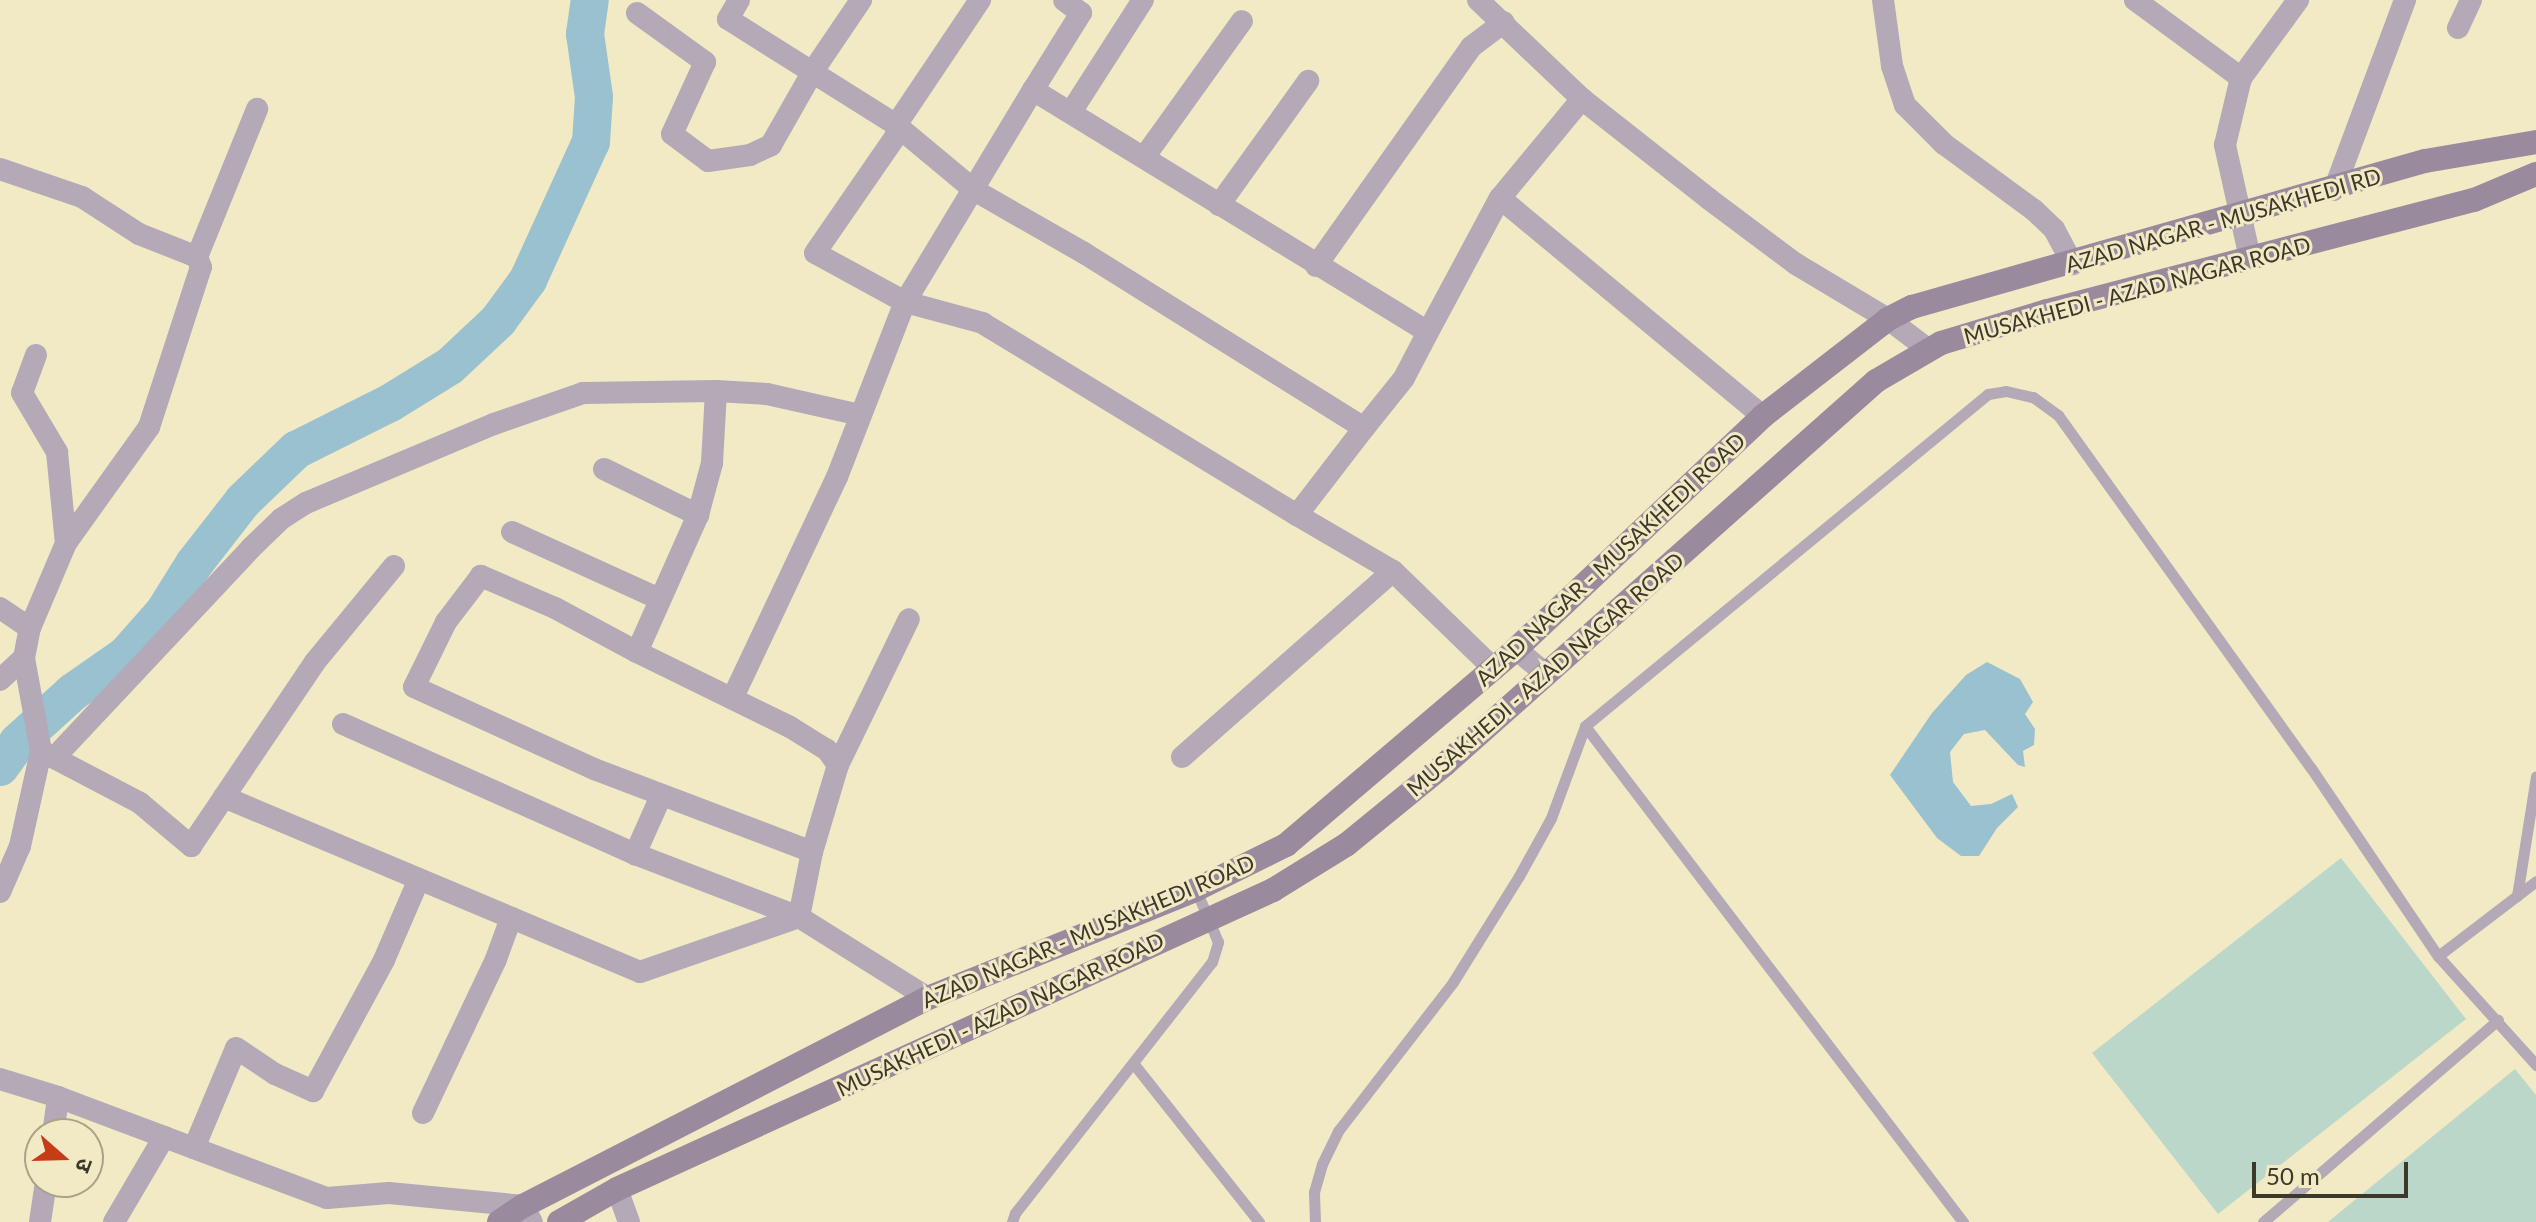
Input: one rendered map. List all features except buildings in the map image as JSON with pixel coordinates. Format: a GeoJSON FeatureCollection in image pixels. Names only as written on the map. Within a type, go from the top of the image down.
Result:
{"type":"FeatureCollection","features":[{"type":"Feature","properties":{"kind":"main road","name":"AZAD NAGAR - MUSAKHEDI RD"},"geometry":{"type":"LineString","coordinates":[[1912,307],[2334,190],[2425,161],[2536,142]]}},
{"type":"Feature","properties":{"kind":"main road","name":"MUSAKHEDI - AZAD NAGAR ROAD"},"geometry":{"type":"LineString","coordinates":[[559,1222],[617,1189],[1273,890],[1346,845],[1444,765],[1876,381],[1929,350],[2047,311],[2474,200],[2536,174]]}},
{"type":"Feature","properties":{"kind":"main road","name":"AZAD NAGAR - MUSAKHEDI ROAD"},"geometry":{"type":"LineString","coordinates":[[499,1222],[527,1214],[928,998],[1195,890],[1286,845],[1494,669],[1763,416],[1888,319],[1912,307]]}},
{"type":"Feature","properties":{"kind":"street"},"geometry":{"type":"LineString","coordinates":[[637,13],[705,62],[672,134],[708,161],[750,155],[771,145],[813,71],[861,0]]}},
{"type":"Feature","properties":{"kind":"street"},"geometry":{"type":"LineString","coordinates":[[980,0],[896,125],[897,134],[815,253],[905,302],[983,323],[1393,571],[1494,669]]}},
{"type":"Feature","properties":{"kind":"street"},"geometry":{"type":"LineString","coordinates":[[733,697],[837,477],[905,302],[1081,13],[1064,0]]}},
{"type":"Feature","properties":{"kind":"street"},"geometry":{"type":"LineString","coordinates":[[1071,112],[1143,0]]}},
{"type":"Feature","properties":{"kind":"street"},"geometry":{"type":"LineString","coordinates":[[1478,0],[1582,99],[1796,264],[1888,319],[1929,350]]}},
{"type":"Feature","properties":{"kind":"street"},"geometry":{"type":"LineString","coordinates":[[1883,0],[1892,66],[1905,105],[1944,144],[2034,210],[2054,229],[2073,264]]}},
{"type":"Feature","properties":{"kind":"street"},"geometry":{"type":"LineString","coordinates":[[2135,0],[2241,78]]}},
{"type":"Feature","properties":{"kind":"street"},"geometry":{"type":"LineString","coordinates":[[2250,258],[2225,145],[2241,78],[2298,0]]}},
{"type":"Feature","properties":{"kind":"street"},"geometry":{"type":"LineString","coordinates":[[2334,190],[2405,0]]}},
{"type":"Feature","properties":{"kind":"street"},"geometry":{"type":"LineString","coordinates":[[2458,28],[2471,0]]}},
{"type":"Feature","properties":{"kind":"street"},"geometry":{"type":"LineString","coordinates":[[729,3],[728,19],[896,125],[974,190],[1084,253],[1364,428]]}},
{"type":"Feature","properties":{"kind":"street"},"geometry":{"type":"LineString","coordinates":[[1145,156],[1242,21]]}},
{"type":"Feature","properties":{"kind":"street"},"geometry":{"type":"LineString","coordinates":[[1316,266],[1471,47],[1504,22]]}},
{"type":"Feature","properties":{"kind":"street"},"geometry":{"type":"LineString","coordinates":[[1219,205],[1308,81]]}},
{"type":"Feature","properties":{"kind":"street"},"geometry":{"type":"LineString","coordinates":[[1033,90],[1428,332]]}},
{"type":"Feature","properties":{"kind":"street"},"geometry":{"type":"LineString","coordinates":[[1297,515],[1404,378],[1500,198],[1582,99]]}},
{"type":"Feature","properties":{"kind":"street"},"geometry":{"type":"LineString","coordinates":[[0,892],[20,846],[45,750],[24,658],[30,628],[66,543],[149,427],[201,267],[197,257],[257,109]]}},
{"type":"Feature","properties":{"kind":"street"},"geometry":{"type":"LineString","coordinates":[[0,169],[82,197],[139,234],[197,257]]}},
{"type":"Feature","properties":{"kind":"street"},"geometry":{"type":"LineString","coordinates":[[1500,198],[1763,416]]}},
{"type":"Feature","properties":{"kind":"street"},"geometry":{"type":"LineString","coordinates":[[36,355],[22,393],[57,452],[66,543]]}},
{"type":"Feature","properties":{"kind":"street"},"geometry":{"type":"LineString","coordinates":[[45,750],[281,519],[306,503],[494,424],[583,393],[716,391],[767,394],[860,415]]}},
{"type":"Feature","properties":{"kind":"street"},"geometry":{"type":"LineString","coordinates":[[637,652],[698,515],[712,463],[716,391]]}},
{"type":"Feature","properties":{"kind":"street"},"geometry":{"type":"LineString","coordinates":[[604,469],[698,515]]}},
{"type":"Feature","properties":{"kind":"street"},"geometry":{"type":"LineString","coordinates":[[512,532],[660,599]]}},
{"type":"Feature","properties":{"kind":"street"},"geometry":{"type":"LineString","coordinates":[[45,750],[140,803],[191,846],[315,662],[394,566]]}},
{"type":"Feature","properties":{"kind":"street"},"geometry":{"type":"LineString","coordinates":[[1182,757],[1393,571]]}},
{"type":"Feature","properties":{"kind":"street"},"geometry":{"type":"LineString","coordinates":[[812,852],[661,796],[533,743],[414,687],[446,622],[481,576],[555,608],[637,652],[733,697],[827,750],[838,765]]}},
{"type":"Feature","properties":{"kind":"street"},"geometry":{"type":"LineString","coordinates":[[0,608],[30,628]]}},
{"type":"Feature","properties":{"kind":"street"},"geometry":{"type":"LineString","coordinates":[[799,917],[812,852],[838,765],[909,619]]}},
{"type":"Feature","properties":{"kind":"street"},"geometry":{"type":"LineString","coordinates":[[1516,649],[1545,673]]}},
{"type":"Feature","properties":{"kind":"street"},"geometry":{"type":"LineString","coordinates":[[0,680],[24,658]]}},
{"type":"Feature","properties":{"kind":"street"},"geometry":{"type":"LineString","coordinates":[[343,724],[635,854],[799,917],[928,998]]}},
{"type":"Feature","properties":{"kind":"street"},"geometry":{"type":"LineString","coordinates":[[635,854],[661,796]]}},
{"type":"Feature","properties":{"kind":"street"},"geometry":{"type":"LineString","coordinates":[[224,797],[640,972],[799,917]]}},
{"type":"Feature","properties":{"kind":"street"},"geometry":{"type":"LineString","coordinates":[[194,1148],[236,1048],[275,1074],[313,1091],[384,960],[419,879]]}},
{"type":"Feature","properties":{"kind":"street"},"geometry":{"type":"LineString","coordinates":[[423,1113],[462,1035],[511,918]]}},
{"type":"Feature","properties":{"kind":"street"},"geometry":{"type":"LineString","coordinates":[[0,1079],[58,1097],[327,1198],[389,1193],[527,1214]]}},
{"type":"Feature","properties":{"kind":"street"},"geometry":{"type":"LineString","coordinates":[[55,1118],[58,1097]]}},
{"type":"Feature","properties":{"kind":"street"},"geometry":{"type":"LineString","coordinates":[[114,1222],[164,1137]]}},
{"type":"Feature","properties":{"kind":"street"},"geometry":{"type":"LineString","coordinates":[[617,1189],[629,1222]]}},
{"type":"Feature","properties":{"kind":"street"},"geometry":{"type":"LineString","coordinates":[[40,1222],[44,1198]]}},
{"type":"Feature","properties":{"kind":"lane"},"geometry":{"type":"LineString","coordinates":[[1315,1222],[1314,1192],[1338,1131],[1453,982],[1519,876],[1551,818],[1585,726],[1988,394],[2006,391],[2033,397],[2058,415],[2311,768],[2438,956],[2536,1065]]}},
{"type":"Feature","properties":{"kind":"lane"},"geometry":{"type":"LineString","coordinates":[[1585,726],[1963,1222]]}},
{"type":"Feature","properties":{"kind":"lane"},"geometry":{"type":"LineString","coordinates":[[2517,896],[2536,776]]}},
{"type":"Feature","properties":{"kind":"lane"},"geometry":{"type":"LineString","coordinates":[[2438,956],[2536,881]]}},
{"type":"Feature","properties":{"kind":"lane"},"geometry":{"type":"LineString","coordinates":[[1012,1222],[1015,1213],[1212,962],[1218,942],[1195,890]]}},
{"type":"Feature","properties":{"kind":"lane"},"geometry":{"type":"LineString","coordinates":[[2263,1222],[2498,1020]]}},
{"type":"Feature","properties":{"kind":"lane"},"geometry":{"type":"LineString","coordinates":[[1133,1063],[1255,1220]]}},
{"type":"Feature","properties":{"kind":"green space"},"geometry":{"type":"Polygon","coordinates":[[[2341,858],[2466,1019],[2218,1214],[2092,1053],[2341,858]]]}},
{"type":"Feature","properties":{"kind":"green space"},"geometry":{"type":"Polygon","coordinates":[[[2515,1069],[2536,1095],[2536,1222],[2328,1222],[2515,1069]]]}},
{"type":"Feature","properties":{"kind":"water"},"geometry":{"type":"Polygon","coordinates":[[[1987,662],[2020,679],[2033,702],[2025,714],[2035,729],[2034,745],[2023,751],[2025,767],[2018,765],[1985,730],[1964,734],[1950,752],[1953,782],[1971,806],[1991,804],[2012,794],[2018,807],[1997,828],[1979,856],[1961,856],[1937,838],[1890,775],[1932,713],[1966,675],[1987,662]]]}},
{"type":"Feature","properties":{"kind":"waterway"},"geometry":{"type":"LineString","coordinates":[[0,767],[18,742],[73,692],[126,655],[164,612],[194,564],[243,501],[296,450],[390,403],[450,366],[498,321],[528,280],[591,142],[594,97],[585,34],[590,0]]}}]}
